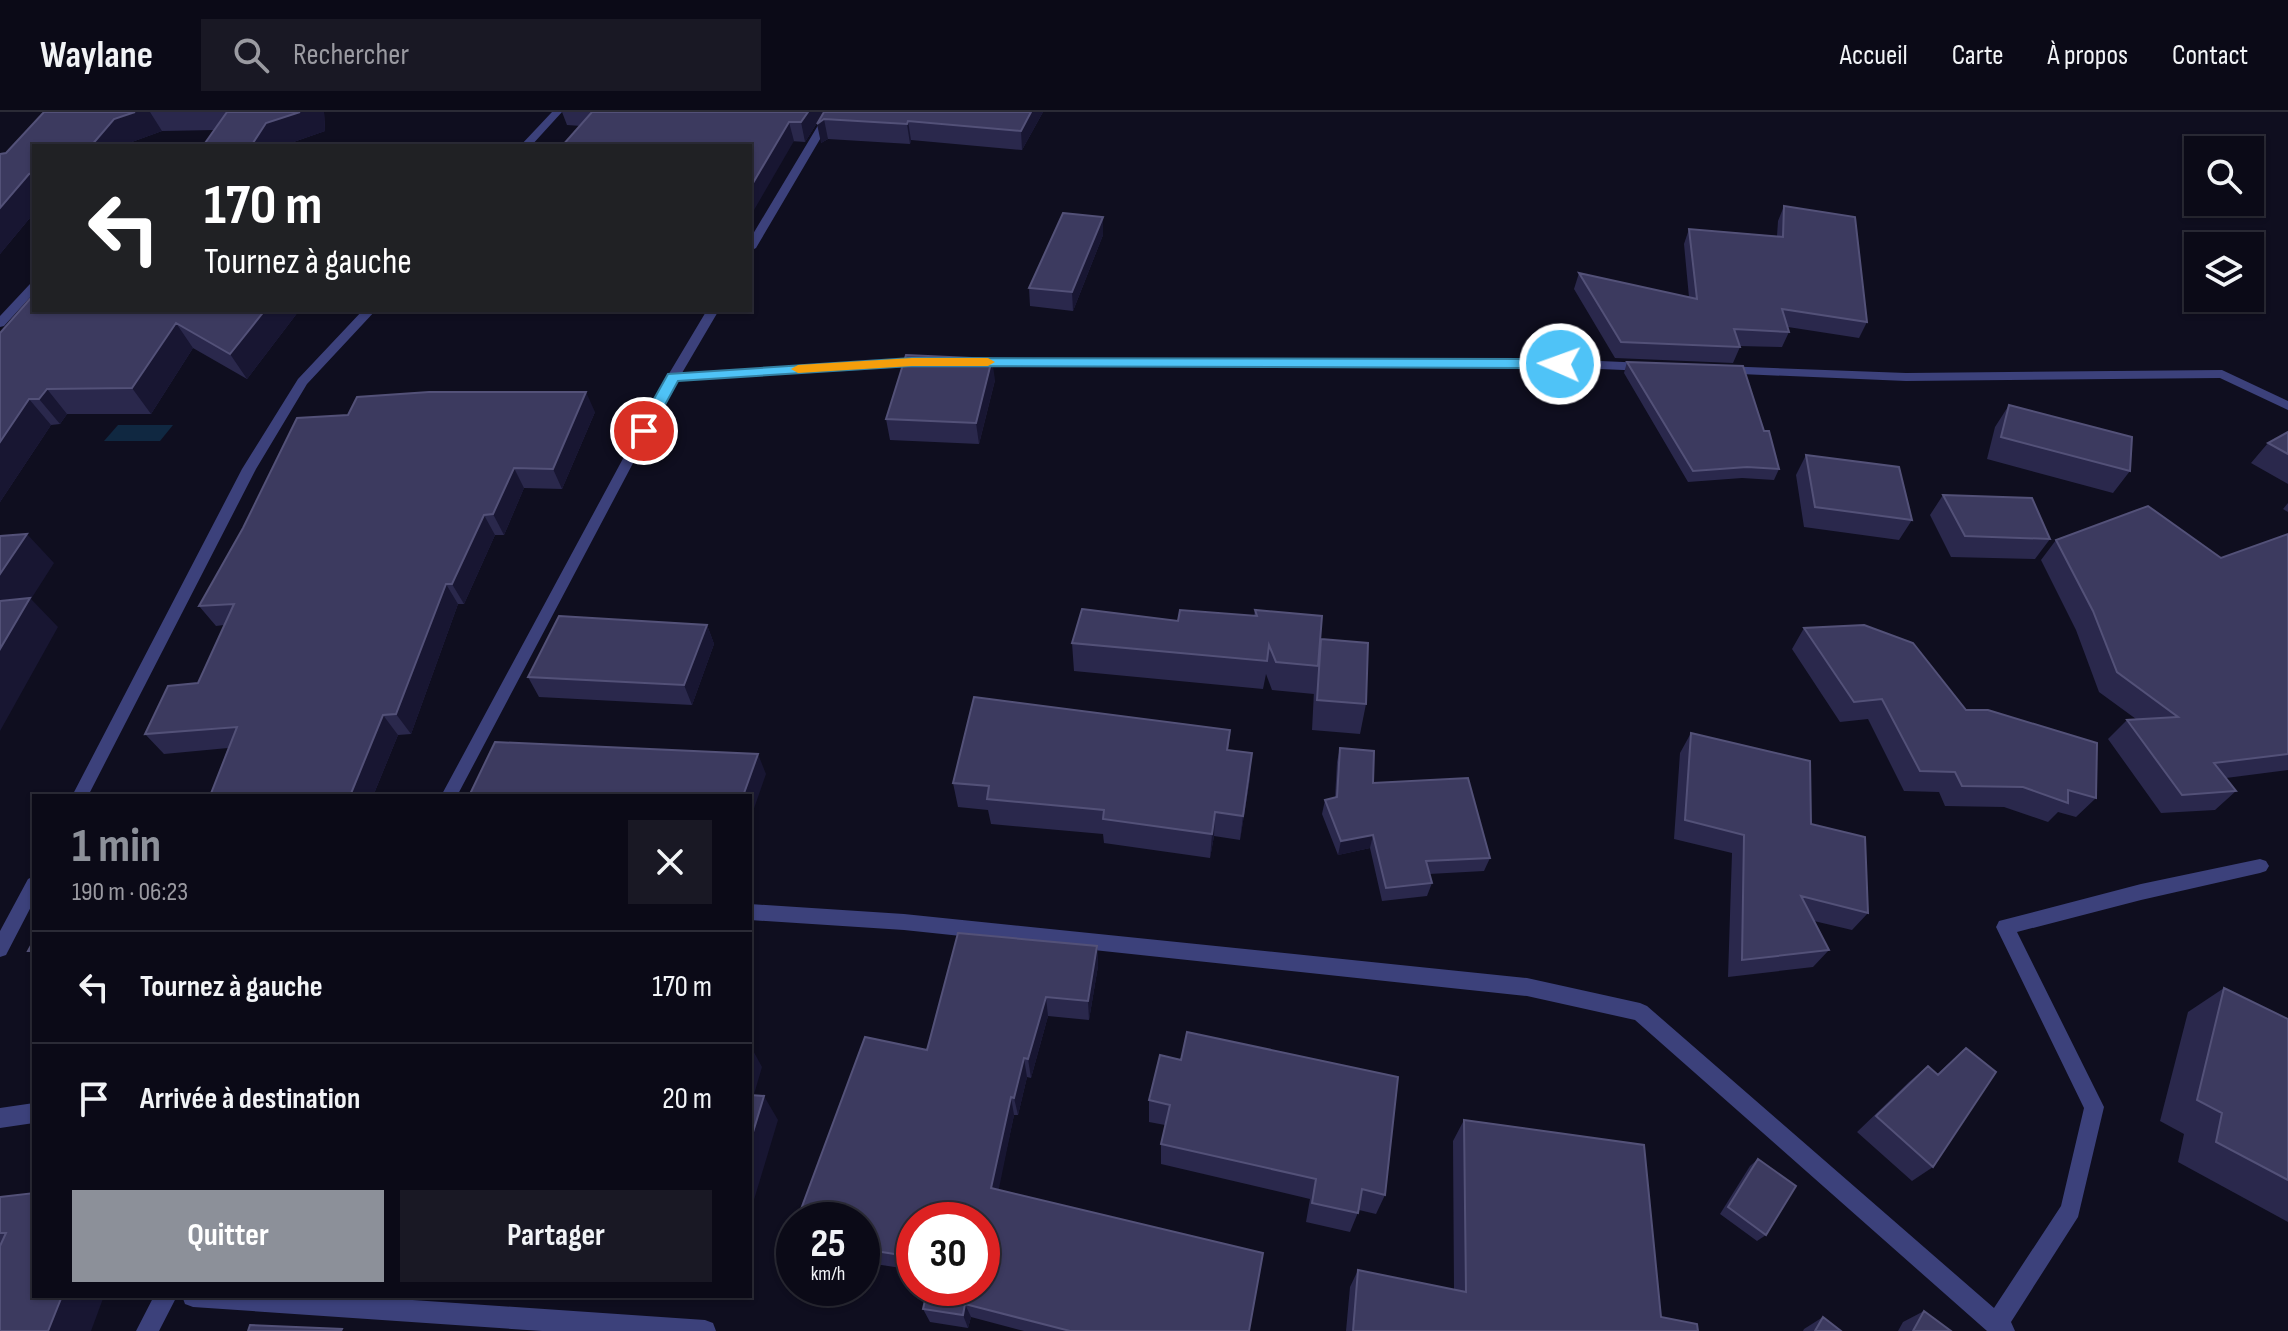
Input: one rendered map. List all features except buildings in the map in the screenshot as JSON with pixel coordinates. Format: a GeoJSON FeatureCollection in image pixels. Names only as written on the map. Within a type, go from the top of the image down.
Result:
{"type":"FeatureCollection","features":[{"type":"Feature","properties":{"kind":"street"},"geometry":{"type":"LineString","coordinates":[[527,144],[557,112]]}},
{"type":"Feature","properties":{"kind":"street"},"geometry":{"type":"LineString","coordinates":[[752,245],[831,112]]}},
{"type":"Feature","properties":{"kind":"street"},"geometry":{"type":"LineString","coordinates":[[0,323],[32,288]]}},
{"type":"Feature","properties":{"kind":"street"},"geometry":{"type":"LineString","coordinates":[[81,794],[249,469],[302,382],[368,312]]}},
{"type":"Feature","properties":{"kind":"street"},"geometry":{"type":"LineString","coordinates":[[450,794],[673,377],[712,312]]}},
{"type":"Feature","properties":{"kind":"street"},"geometry":{"type":"LineString","coordinates":[[673,377],[944,362]]}},
{"type":"Feature","properties":{"kind":"street"},"geometry":{"type":"LineString","coordinates":[[959,362],[1529,362],[1654,367]]}},
{"type":"Feature","properties":{"kind":"street"},"geometry":{"type":"LineString","coordinates":[[1702,369],[1906,377],[2222,374],[2288,406]]}},
{"type":"Feature","properties":{"kind":"street"},"geometry":{"type":"LineString","coordinates":[[752,912],[904,922],[1527,987],[1640,1012],[2000,1328],[2071,1210],[2094,1107],[2005,927],[2260,866]]}},
{"type":"Feature","properties":{"kind":"street"},"geometry":{"type":"LineString","coordinates":[[0,949],[32,888]]}},
{"type":"Feature","properties":{"kind":"street"},"geometry":{"type":"LineString","coordinates":[[0,1118],[32,1113]]}},
{"type":"Feature","properties":{"kind":"street"},"geometry":{"type":"LineString","coordinates":[[147,1331],[165,1298]]}},
{"type":"Feature","properties":{"kind":"street"},"geometry":{"type":"LineString","coordinates":[[222,1298],[705,1331]]}},
{"type":"Feature","properties":{"kind":"water"},"geometry":{"type":"Polygon","coordinates":[[[118,425],[173,425],[160,441],[104,441],[118,425]]]}},
{"type":"Feature","properties":{"kind":"slow traffic"},"geometry":{"type":"LineString","coordinates":[[798,369],[912,362],[988,362]]}},
{"type":"Feature","properties":{"kind":"route"},"geometry":{"type":"LineString","coordinates":[[644,431],[673,377],[912,362],[1560,364]]}}]}
